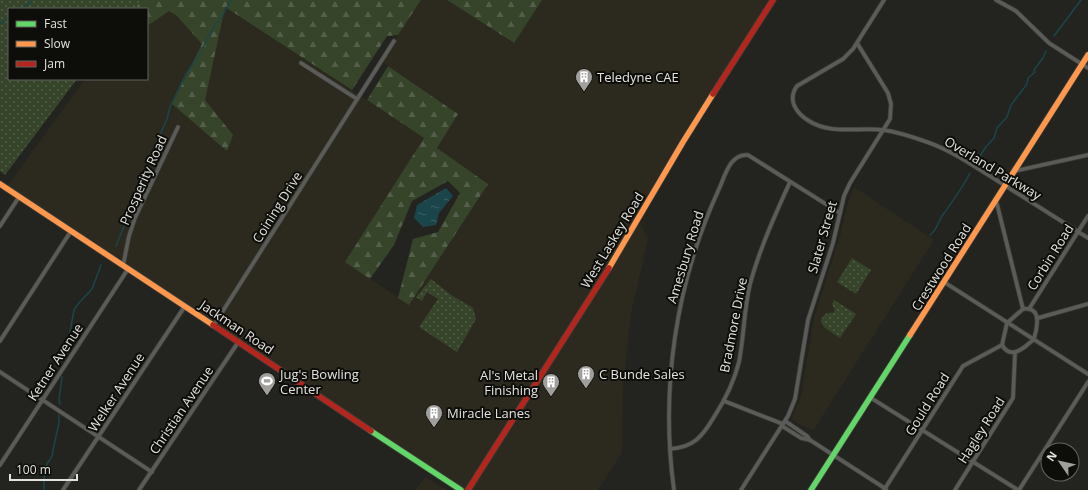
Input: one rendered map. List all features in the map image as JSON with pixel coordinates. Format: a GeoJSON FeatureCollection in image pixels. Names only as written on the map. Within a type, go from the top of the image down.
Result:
{"type":"FeatureCollection","features":[{"type":"Feature","properties":{"kind":"main road","name":"West Laskey Road"},"geometry":{"type":"LineString","coordinates":[[468,490],[613,262],[683,142],[773,0]]}},
{"type":"Feature","properties":{"kind":"main road","name":"Crestwood Road"},"geometry":{"type":"LineString","coordinates":[[811,490],[1088,55]]}},
{"type":"Feature","properties":{"kind":"main road","name":"Jackman Road"},"geometry":{"type":"LineString","coordinates":[[0,184],[461,490]]}},
{"type":"Feature","properties":{"kind":"street"},"geometry":{"type":"LineString","coordinates":[[857,43],[884,0]]}},
{"type":"Feature","properties":{"kind":"street"},"geometry":{"type":"LineString","coordinates":[[996,0],[1016,12],[1041,37],[1088,68]]}},
{"type":"Feature","properties":{"kind":"street","name":"Coining Drive"},"geometry":{"type":"LineString","coordinates":[[214,325],[394,41]]}},
{"type":"Feature","properties":{"kind":"street","name":"Slater Street"},"geometry":{"type":"LineString","coordinates":[[741,490],[783,424],[796,395],[808,320],[833,243],[847,190],[890,119],[891,112],[888,93],[857,43]]}},
{"type":"Feature","properties":{"kind":"street","name":"Overland Parkway"},"geometry":{"type":"LineString","coordinates":[[857,43],[843,59],[797,86],[793,93],[794,107],[798,112],[809,121],[826,128],[883,130],[908,136],[941,147],[1005,185],[1088,238]]}},
{"type":"Feature","properties":{"kind":"street"},"geometry":{"type":"LineString","coordinates":[[301,63],[357,99]]}},
{"type":"Feature","properties":{"kind":"street","name":"Prosperity Road"},"geometry":{"type":"LineString","coordinates":[[126,268],[129,236],[135,218],[178,127]]}},
{"type":"Feature","properties":{"kind":"street","name":"Amesbury Road"},"geometry":{"type":"LineString","coordinates":[[674,490],[670,449],[669,414],[670,380],[678,316],[693,256],[712,204],[734,159],[741,155],[748,155],[840,213]]}},
{"type":"Feature","properties":{"kind":"street"},"geometry":{"type":"LineString","coordinates":[[1014,171],[1088,155]]}},
{"type":"Feature","properties":{"kind":"street","name":"Bradmore Drive"},"geometry":{"type":"LineString","coordinates":[[670,449],[682,448],[691,444],[700,436],[708,427],[724,401],[739,361],[746,308],[755,267],[790,182]]}},
{"type":"Feature","properties":{"kind":"street"},"geometry":{"type":"LineString","coordinates":[[0,226],[19,197]]}},
{"type":"Feature","properties":{"kind":"street"},"geometry":{"type":"LineString","coordinates":[[996,200],[1023,309]]}},
{"type":"Feature","properties":{"kind":"street","name":"Corbin Road"},"geometry":{"type":"LineString","coordinates":[[1029,309],[1088,216]]}},
{"type":"Feature","properties":{"kind":"street"},"geometry":{"type":"LineString","coordinates":[[0,341],[71,231]]}},
{"type":"Feature","properties":{"kind":"street","name":"Ketner Avenue"},"geometry":{"type":"LineString","coordinates":[[0,465],[43,400],[126,268]]}},
{"type":"Feature","properties":{"kind":"street"},"geometry":{"type":"LineString","coordinates":[[944,282],[1088,374]]}},
{"type":"Feature","properties":{"kind":"street"},"geometry":{"type":"LineString","coordinates":[[1038,318],[1088,304]]}},
{"type":"Feature","properties":{"kind":"street","name":"Welker Avenue"},"geometry":{"type":"LineString","coordinates":[[63,490],[185,306]]}},
{"type":"Feature","properties":{"kind":"street"},"geometry":{"type":"LineString","coordinates":[[1023,309],[1029,309],[1036,313],[1038,318],[1034,339],[1016,353],[1009,351],[1002,345],[1007,323],[1023,309]]}},
{"type":"Feature","properties":{"kind":"street","name":"Christian Avenue"},"geometry":{"type":"LineString","coordinates":[[139,490],[239,342]]}},
{"type":"Feature","properties":{"kind":"street","name":"Gould Road"},"geometry":{"type":"LineString","coordinates":[[886,490],[962,366],[1002,345]]}},
{"type":"Feature","properties":{"kind":"street","name":"Hagley Road"},"geometry":{"type":"LineString","coordinates":[[954,490],[1013,398],[1016,353]]}},
{"type":"Feature","properties":{"kind":"street"},"geometry":{"type":"LineString","coordinates":[[0,372],[152,472]]}},
{"type":"Feature","properties":{"kind":"street"},"geometry":{"type":"LineString","coordinates":[[870,398],[1019,490],[1088,382]]}},
{"type":"Feature","properties":{"kind":"street"},"geometry":{"type":"LineString","coordinates":[[724,401],[783,424],[807,436],[810,440],[886,490]]}},
{"type":"Feature","properties":{"kind":"shaded area"},"geometry":{"type":"Polygon","coordinates":[[[141,0],[225,7],[424,138],[346,262],[409,305],[488,184],[437,148],[458,114],[381,61],[421,0],[447,0],[513,43],[542,0],[773,0],[638,219],[648,239],[631,314],[623,386],[622,453],[598,490],[461,490],[5,187],[11,181],[84,80],[148,80],[148,8],[136,8],[141,0]]]}},
{"type":"Feature","properties":{"kind":"shaded area"},"geometry":{"type":"Polygon","coordinates":[[[854,187],[934,240],[813,431],[792,420],[792,418],[801,396],[814,318],[840,236],[848,202],[854,187]]]}},
{"type":"Feature","properties":{"kind":"shaded area"},"geometry":{"type":"Polygon","coordinates":[[[425,477],[447,490],[415,490],[425,477]]]}},
{"type":"Feature","properties":{"kind":"green space"},"geometry":{"type":"Polygon","coordinates":[[[0,0],[141,0],[136,8],[8,8],[8,80],[76,80],[5,175],[0,171],[0,0]]]}},
{"type":"Feature","properties":{"kind":"green space"},"geometry":{"type":"Polygon","coordinates":[[[141,0],[421,0],[398,35],[387,36],[352,90],[225,7],[205,100],[233,135],[227,151],[172,104],[202,44],[177,16],[169,11],[148,25],[148,8],[136,8],[141,0]]]}},
{"type":"Feature","properties":{"kind":"green space"},"geometry":{"type":"Polygon","coordinates":[[[447,0],[542,0],[514,43],[447,0]]]}},
{"type":"Feature","properties":{"kind":"green space"},"geometry":{"type":"Polygon","coordinates":[[[388,66],[458,114],[437,148],[488,184],[409,305],[398,298],[413,239],[438,232],[460,193],[448,181],[412,201],[394,245],[370,279],[345,262],[424,138],[367,100],[388,66]]]}},
{"type":"Feature","properties":{"kind":"green space"},"geometry":{"type":"Polygon","coordinates":[[[852,258],[871,270],[856,294],[837,282],[852,258]]]}},
{"type":"Feature","properties":{"kind":"green space"},"geometry":{"type":"Polygon","coordinates":[[[431,279],[451,295],[473,308],[476,319],[457,352],[419,327],[438,299],[427,292],[422,301],[416,297],[431,279]]]}},
{"type":"Feature","properties":{"kind":"green space"},"geometry":{"type":"Polygon","coordinates":[[[834,300],[856,314],[840,338],[824,327],[821,322],[825,314],[833,313],[835,310],[832,304],[834,300]]]}},
{"type":"Feature","properties":{"kind":"water"},"geometry":{"type":"Polygon","coordinates":[[[446,188],[453,196],[439,213],[436,225],[423,227],[414,218],[417,205],[446,188]]]}},
{"type":"Feature","properties":{"kind":"waterway"},"geometry":{"type":"LineString","coordinates":[[148,168],[153,159],[170,107],[186,74],[198,57],[216,23],[220,20],[231,0]]}},
{"type":"Feature","properties":{"kind":"waterway"},"geometry":{"type":"LineString","coordinates":[[1054,36],[1081,0]]}},
{"type":"Feature","properties":{"kind":"waterway"},"geometry":{"type":"LineString","coordinates":[[22,8],[32,1]]}},
{"type":"Feature","properties":{"kind":"waterway"},"geometry":{"type":"LineString","coordinates":[[0,24],[8,19]]}},
{"type":"Feature","properties":{"kind":"waterway"},"geometry":{"type":"LineString","coordinates":[[980,156],[994,138],[997,128],[1007,117],[1011,105],[1027,84],[1028,78],[1035,72],[1034,70],[1043,58],[1046,51]]}},
{"type":"Feature","properties":{"kind":"waterway"},"geometry":{"type":"LineString","coordinates":[[930,235],[936,228],[942,216],[970,173]]}},
{"type":"Feature","properties":{"kind":"waterway"},"geometry":{"type":"LineString","coordinates":[[116,246],[143,179]]}},
{"type":"Feature","properties":{"kind":"waterway"},"geometry":{"type":"LineString","coordinates":[[66,353],[74,310],[92,289],[101,265]]}},
{"type":"Feature","properties":{"kind":"waterway"},"geometry":{"type":"LineString","coordinates":[[60,404],[59,400],[62,377]]}},
{"type":"Feature","properties":{"kind":"waterway"},"geometry":{"type":"LineString","coordinates":[[44,490],[45,471],[51,458],[59,423],[59,415]]}},
{"type":"Feature","properties":{"kind":"traffic: fast"},"geometry":{"type":"LineString","coordinates":[[811,490],[910,335]]}},
{"type":"Feature","properties":{"kind":"traffic: fast"},"geometry":{"type":"LineString","coordinates":[[371,431],[461,490]]}},
{"type":"Feature","properties":{"kind":"traffic: slow"},"geometry":{"type":"LineString","coordinates":[[910,335],[1088,55]]}},
{"type":"Feature","properties":{"kind":"traffic: slow"},"geometry":{"type":"LineString","coordinates":[[609,268],[713,94]]}},
{"type":"Feature","properties":{"kind":"traffic: slow"},"geometry":{"type":"LineString","coordinates":[[0,184],[213,325]]}},
{"type":"Feature","properties":{"kind":"traffic: jam"},"geometry":{"type":"LineString","coordinates":[[713,94],[773,0]]}},
{"type":"Feature","properties":{"kind":"traffic: jam"},"geometry":{"type":"LineString","coordinates":[[468,490],[609,268]]}},
{"type":"Feature","properties":{"kind":"traffic: jam"},"geometry":{"type":"LineString","coordinates":[[213,325],[371,431]]}},
{"type":"Feature","properties":{"kind":"place","name":"Teledyne CAE"},"geometry":{"type":"Point","coordinates":[584,92]}},
{"type":"Feature","properties":{"kind":"place","name":"C Bunde Sales"},"geometry":{"type":"Point","coordinates":[586,389]}},
{"type":"Feature","properties":{"kind":"place","name":"Jug's Bowling Center"},"geometry":{"type":"Point","coordinates":[267,396]}},
{"type":"Feature","properties":{"kind":"place","name":"Al's Metal Finishing"},"geometry":{"type":"Point","coordinates":[551,397]}},
{"type":"Feature","properties":{"kind":"place","name":"Miracle Lanes"},"geometry":{"type":"Point","coordinates":[434,428]}}]}
